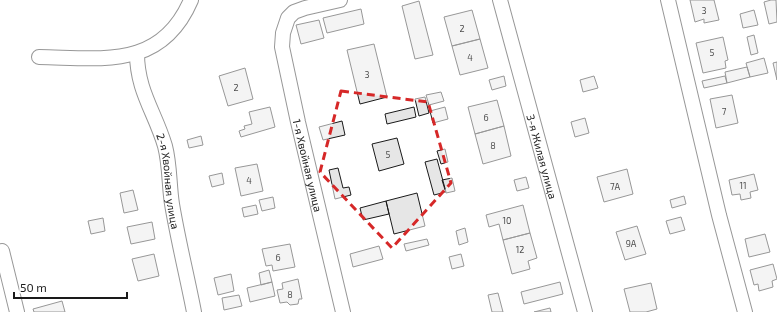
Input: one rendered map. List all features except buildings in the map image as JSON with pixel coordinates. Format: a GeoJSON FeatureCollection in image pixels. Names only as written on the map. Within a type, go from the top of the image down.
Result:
{"type":"FeatureCollection","features":[{"type":"Feature","properties":{"kind":"street"},"geometry":{"type":"LineString","coordinates":[[39,57],[108,58],[137,54],[151,47],[173,31],[186,13],[191,0]]}},
{"type":"Feature","properties":{"kind":"street","name":"1-я Хвойная улица"},"geometry":{"type":"LineString","coordinates":[[340,0],[294,12],[288,18],[283,33],[282,47],[298,122],[343,312]]}},
{"type":"Feature","properties":{"kind":"street","name":"3-я Жилая улица"},"geometry":{"type":"LineString","coordinates":[[500,0],[586,312]]}},
{"type":"Feature","properties":{"kind":"street"},"geometry":{"type":"LineString","coordinates":[[668,0],[719,215],[745,312]]}},
{"type":"Feature","properties":{"kind":"street","name":"2-я Хвойная улица"},"geometry":{"type":"LineString","coordinates":[[137,54],[137,68],[140,81],[165,148],[172,203],[194,312]]}},
{"type":"Feature","properties":{"kind":"street"},"geometry":{"type":"LineString","coordinates":[[2,251],[17,312]]}},
{"type":"Feature","properties":{"kind":"highlighted area"},"geometry":{"type":"Polygon","coordinates":[[[341,91],[428,102],[451,183],[392,248],[320,172],[341,91]]]}}]}
